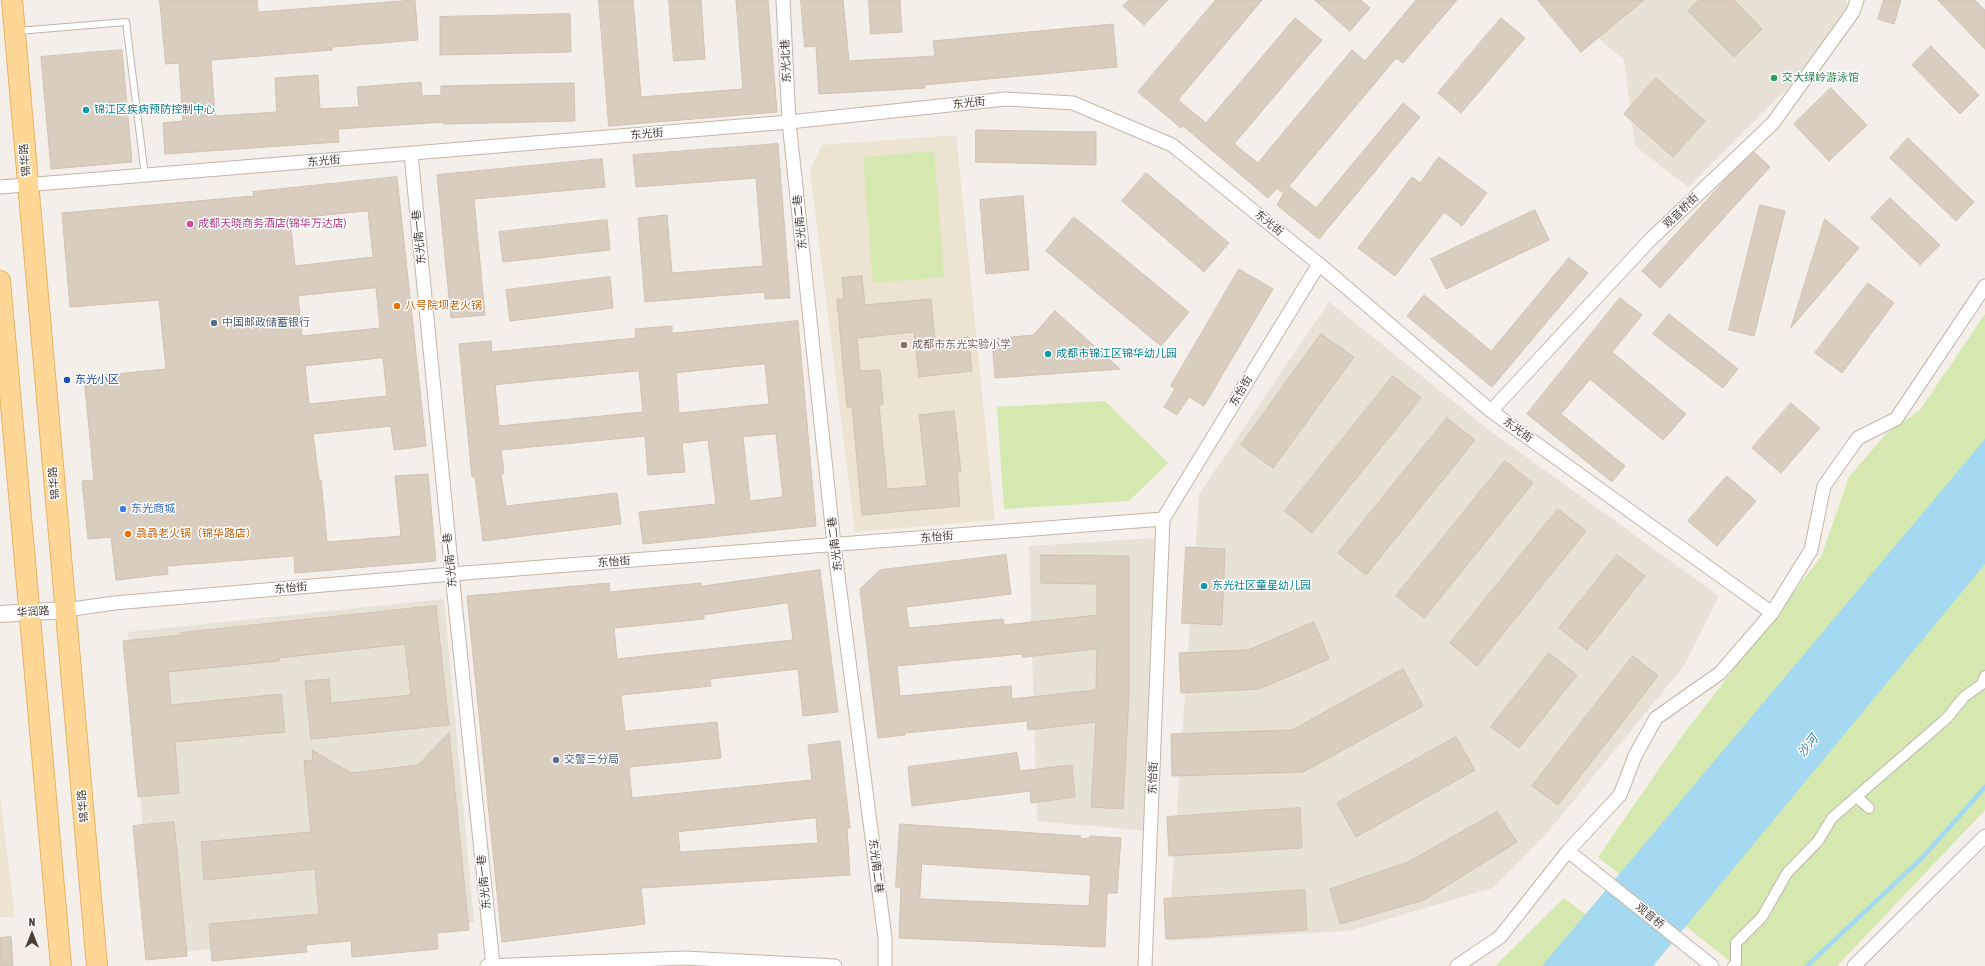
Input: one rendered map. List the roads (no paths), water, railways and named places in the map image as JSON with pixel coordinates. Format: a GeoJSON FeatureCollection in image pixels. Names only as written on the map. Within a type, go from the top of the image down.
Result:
{"type":"FeatureCollection","features":[{"type":"Feature","properties":{"kind":"main road","name":"锦华路"},"geometry":{"type":"LineString","coordinates":[[12,0],[27,185],[97,966]]}},
{"type":"Feature","properties":{"kind":"main road"},"geometry":{"type":"LineString","coordinates":[[0,280],[61,966]]}},
{"type":"Feature","properties":{"kind":"street","name":"东光北巷"},"geometry":{"type":"LineString","coordinates":[[783,0],[789,122]]}},
{"type":"Feature","properties":{"kind":"street","name":"观音桥街"},"geometry":{"type":"LineString","coordinates":[[1491,411],[1649,241],[1773,123],[1853,12],[1857,0]]}},
{"type":"Feature","properties":{"kind":"street","name":"东光街"},"geometry":{"type":"LineString","coordinates":[[0,187],[789,122],[1006,100],[1073,103],[1172,145],[1319,264],[1491,411],[1772,613]]}},
{"type":"Feature","properties":{"kind":"street","name":"东光南二巷"},"geometry":{"type":"LineString","coordinates":[[789,122],[834,545],[885,938],[884,966]]}},
{"type":"Feature","properties":{"kind":"street","name":"东光南一巷"},"geometry":{"type":"LineString","coordinates":[[411,154],[452,574],[493,966]]}},
{"type":"Feature","properties":{"kind":"street","name":"东怡街"},"geometry":{"type":"LineString","coordinates":[[1145,966],[1164,519],[1319,264]]}},
{"type":"Feature","properties":{"kind":"street"},"geometry":{"type":"LineString","coordinates":[[1457,966],[1500,937],[1568,851],[1620,795],[1635,756],[1656,718],[1720,673],[1772,613],[1811,550],[1824,486],[1858,438],[1896,419],[1985,286]]}},
{"type":"Feature","properties":{"kind":"street","name":"东怡街"},"geometry":{"type":"LineString","coordinates":[[66,610],[114,603],[452,574],[1164,519]]}},
{"type":"Feature","properties":{"kind":"street","name":"华润路"},"geometry":{"type":"LineString","coordinates":[[0,614],[66,610]]}},
{"type":"Feature","properties":{"kind":"street"},"geometry":{"type":"LineString","coordinates":[[1734,966],[1736,963],[1736,943],[1762,917],[1787,873],[1818,841],[1832,818],[1946,718],[1964,697],[1982,684],[1985,676]]}},
{"type":"Feature","properties":{"kind":"street"},"geometry":{"type":"LineString","coordinates":[[1857,797],[1869,808]]}},
{"type":"Feature","properties":{"kind":"street"},"geometry":{"type":"LineString","coordinates":[[1854,966],[1985,836]]}},
{"type":"Feature","properties":{"kind":"street","name":"观音桥"},"geometry":{"type":"LineString","coordinates":[[1568,851],[1589,866],[1712,966]]}},
{"type":"Feature","properties":{"kind":"street"},"geometry":{"type":"LineString","coordinates":[[487,966],[685,958],[835,966]]}},
{"type":"Feature","properties":{"kind":"lane"},"geometry":{"type":"LineString","coordinates":[[14,31],[126,22],[146,176]]}},
{"type":"Feature","properties":{"kind":"water","name":"沙河"},"geometry":{"type":"Polygon","coordinates":[[[1985,439],[1985,564],[1653,966],[1542,966],[1985,439]]]}},
{"type":"Feature","properties":{"kind":"waterway"},"geometry":{"type":"LineString","coordinates":[[1807,966],[1922,858],[1985,787]]}},
{"type":"Feature","properties":{"kind":"place","name":"交大绿岭游泳馆"},"geometry":{"type":"Point","coordinates":[1774,78]}},
{"type":"Feature","properties":{"kind":"place","name":"锦江区疾病预防控制中心"},"geometry":{"type":"Point","coordinates":[86,110]}},
{"type":"Feature","properties":{"kind":"place","name":"成都天晓商务酒店(锦华万达店)"},"geometry":{"type":"Point","coordinates":[190,224]}},
{"type":"Feature","properties":{"kind":"place","name":"八号院坝老火锅"},"geometry":{"type":"Point","coordinates":[397,306]}},
{"type":"Feature","properties":{"kind":"place","name":"中国邮政储蓄银行"},"geometry":{"type":"Point","coordinates":[214,323]}},
{"type":"Feature","properties":{"kind":"place","name":"成都市东光实验小学"},"geometry":{"type":"Point","coordinates":[904,345]}},
{"type":"Feature","properties":{"kind":"place","name":"成都市锦江区锦华幼儿园"},"geometry":{"type":"Point","coordinates":[1048,354]}},
{"type":"Feature","properties":{"kind":"place","name":"东光小区"},"geometry":{"type":"Point","coordinates":[67,380]}},
{"type":"Feature","properties":{"kind":"place","name":"东光商城"},"geometry":{"type":"Point","coordinates":[123,509]}},
{"type":"Feature","properties":{"kind":"place","name":"骉骉老火锅（锦华路店）"},"geometry":{"type":"Point","coordinates":[128,534]}},
{"type":"Feature","properties":{"kind":"place","name":"东光社区童星幼儿园"},"geometry":{"type":"Point","coordinates":[1204,586]}},
{"type":"Feature","properties":{"kind":"place","name":"交警三分局"},"geometry":{"type":"Point","coordinates":[556,760]}}]}
